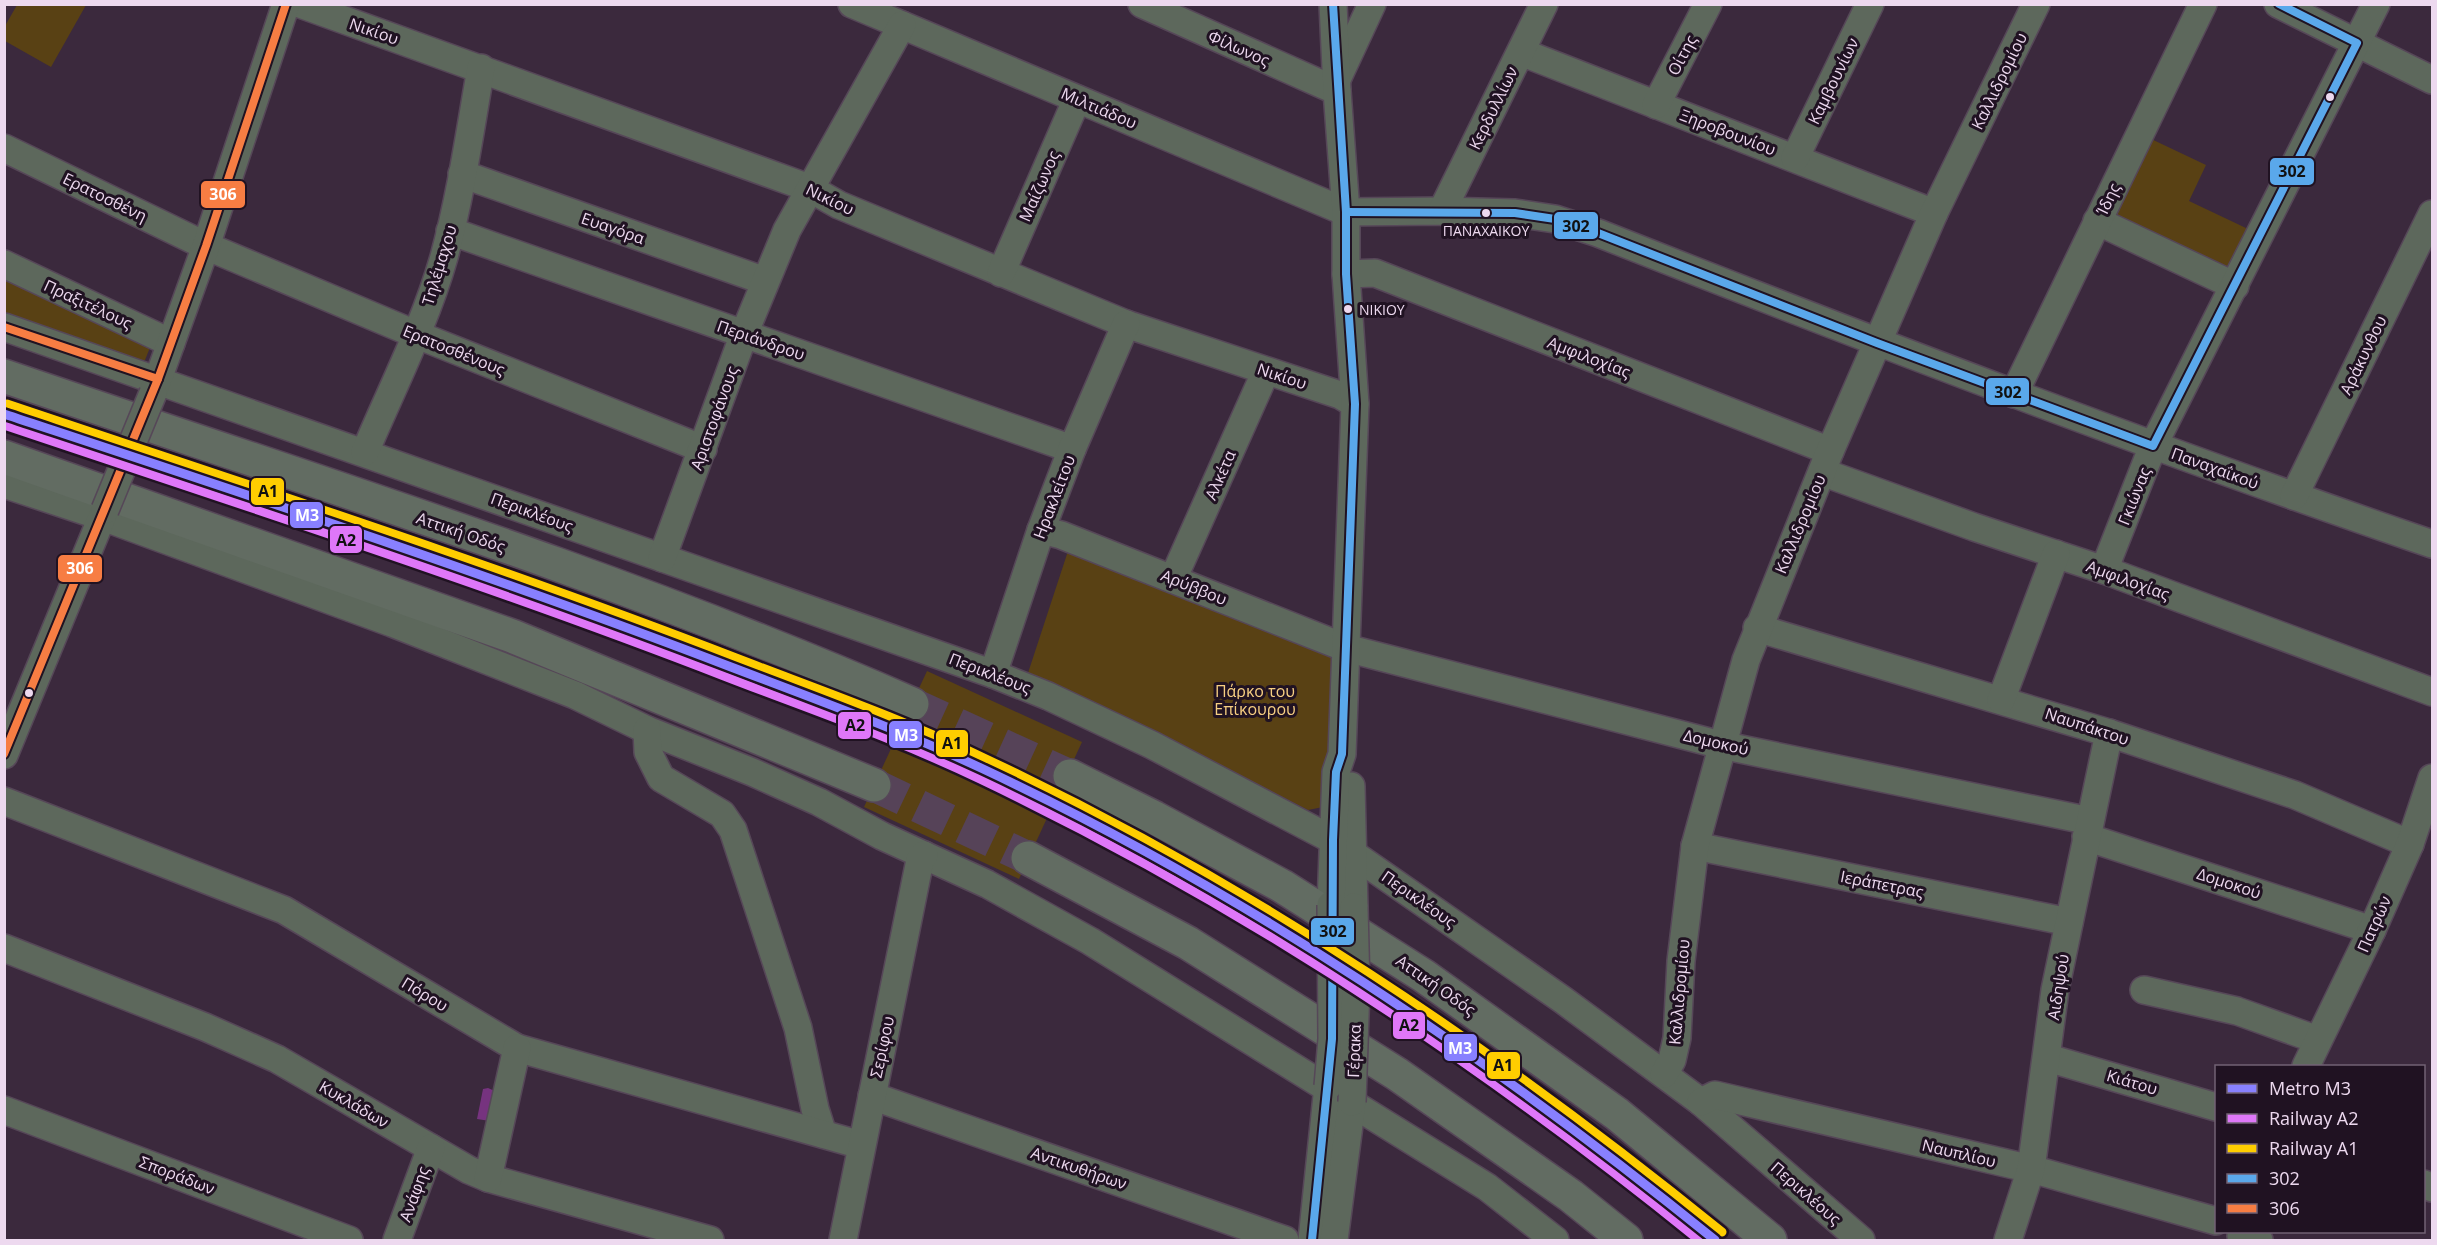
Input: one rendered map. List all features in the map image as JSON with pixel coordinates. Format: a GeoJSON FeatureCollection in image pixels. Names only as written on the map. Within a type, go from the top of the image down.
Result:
{"type":"FeatureCollection","features":[{"type":"Feature","properties":{"kind":"highway","name":"Αττική Οδός"},"geometry":{"type":"LineString","coordinates":[[4,376],[578,572],[818,663],[912,704]]}},
{"type":"Feature","properties":{"kind":"highway"},"geometry":{"type":"LineString","coordinates":[[4,457],[512,636],[874,785]]}},
{"type":"Feature","properties":{"kind":"highway","name":"Αττική Οδός"},"geometry":{"type":"LineString","coordinates":[[1070,776],[1155,818],[1282,886],[1424,976],[1617,1114],[1770,1240]]}},
{"type":"Feature","properties":{"kind":"highway"},"geometry":{"type":"LineString","coordinates":[[1028,858],[1188,943],[1397,1074],[1571,1196],[1626,1240]]}},
{"type":"Feature","properties":{"kind":"street"},"geometry":{"type":"LineString","coordinates":[[6,744],[156,386],[206,246],[286,4]]}},
{"type":"Feature","properties":{"kind":"street","name":"Νικίου"},"geometry":{"type":"LineString","coordinates":[[300,4],[809,188],[839,205],[1126,324],[1340,395],[1355,404]]}},
{"type":"Feature","properties":{"kind":"street","name":"Φίλωνος"},"geometry":{"type":"LineString","coordinates":[[1142,4],[1337,86]]}},
{"type":"Feature","properties":{"kind":"street","name":"Γέρακα"},"geometry":{"type":"LineString","coordinates":[[1333,4],[1346,212],[1346,274],[1355,404],[1342,754],[1336,772],[1356,987],[1352,1102],[1334,1240]]}},
{"type":"Feature","properties":{"kind":"street"},"geometry":{"type":"LineString","coordinates":[[1337,86],[1372,4]]}},
{"type":"Feature","properties":{"kind":"street","name":"Κερδυλλίων"},"geometry":{"type":"LineString","coordinates":[[1442,211],[1544,4]]}},
{"type":"Feature","properties":{"kind":"street","name":"Οίτης"},"geometry":{"type":"LineString","coordinates":[[1656,105],[1708,4]]}},
{"type":"Feature","properties":{"kind":"street","name":"Καμβουνίων"},"geometry":{"type":"LineString","coordinates":[[1795,158],[1870,4]]}},
{"type":"Feature","properties":{"kind":"street","name":"Καλλιδρομίου"},"geometry":{"type":"LineString","coordinates":[[1664,1074],[1672,1060],[1677,1038],[1681,961],[1695,846],[1721,745],[1757,628],[1934,213],[2037,4]]}},
{"type":"Feature","properties":{"kind":"street","name":"Ίδης"},"geometry":{"type":"LineString","coordinates":[[2014,394],[2203,4]]}},
{"type":"Feature","properties":{"kind":"street"},"geometry":{"type":"LineString","coordinates":[[2278,4],[2433,80]]}},
{"type":"Feature","properties":{"kind":"street","name":"Γκιώνας"},"geometry":{"type":"LineString","coordinates":[[2104,570],[2153,446],[2376,4]]}},
{"type":"Feature","properties":{"kind":"street","name":"Μιλτιάδου"},"geometry":{"type":"LineString","coordinates":[[857,5],[1346,212]]}},
{"type":"Feature","properties":{"kind":"street","name":"Αριστοφάνους"},"geometry":{"type":"LineString","coordinates":[[662,558],[744,334],[787,230],[902,25]]}},
{"type":"Feature","properties":{"kind":"street","name":"Ξηροβουνίου"},"geometry":{"type":"LineString","coordinates":[[1521,52],[1934,213]]}},
{"type":"Feature","properties":{"kind":"street","name":"Τηλέμαχου"},"geometry":{"type":"LineString","coordinates":[[365,452],[415,334],[443,258],[462,174],[481,68]]}},
{"type":"Feature","properties":{"kind":"street","name":"Μαίζωνος"},"geometry":{"type":"LineString","coordinates":[[1001,273],[1077,99]]}},
{"type":"Feature","properties":{"kind":"street","name":"Ερατοσθένη"},"geometry":{"type":"LineString","coordinates":[[4,148],[206,246]]}},
{"type":"Feature","properties":{"kind":"street","name":"Ευαγόρα"},"geometry":{"type":"LineString","coordinates":[[462,174],[765,281]]}},
{"type":"Feature","properties":{"kind":"street","name":"Παναχαΐκού"},"geometry":{"type":"LineString","coordinates":[[1346,212],[1515,213],[1555,219],[1598,233],[1877,343],[2153,446],[2433,543]]}},
{"type":"Feature","properties":{"kind":"street","name":"Αράκυνθου"},"geometry":{"type":"LineString","coordinates":[[2294,496],[2433,214]]}},
{"type":"Feature","properties":{"kind":"street"},"geometry":{"type":"LineString","coordinates":[[2097,221],[2235,286]]}},
{"type":"Feature","properties":{"kind":"street","name":"Περιάνδρου"},"geometry":{"type":"LineString","coordinates":[[450,231],[1072,449]]}},
{"type":"Feature","properties":{"kind":"street","name":"Ερατοσθένους"},"geometry":{"type":"LineString","coordinates":[[206,246],[415,334],[703,449]]}},
{"type":"Feature","properties":{"kind":"street","name":"Πραξιτέλους"},"geometry":{"type":"LineString","coordinates":[[4,264],[171,343]]}},
{"type":"Feature","properties":{"kind":"street","name":"Αμφιλοχίας"},"geometry":{"type":"LineString","coordinates":[[1346,274],[1375,273],[1826,462],[2056,554],[2433,692]]}},
{"type":"Feature","properties":{"kind":"street","name":"Ηρακλείτου"},"geometry":{"type":"LineString","coordinates":[[993,674],[1041,530],[1072,449],[1126,324]]}},
{"type":"Feature","properties":{"kind":"street","name":"Περικλέους"},"geometry":{"type":"LineString","coordinates":[[4,327],[156,386],[365,452],[993,674],[1048,696],[1152,745],[1344,847],[1563,1000],[1701,1102],[1861,1240]]}},
{"type":"Feature","properties":{"kind":"street","name":"Αλκέτα"},"geometry":{"type":"LineString","coordinates":[[1173,579],[1266,371]]}},
{"type":"Feature","properties":{"kind":"street"},"geometry":{"type":"LineString","coordinates":[[4,484],[104,514],[424,635],[575,694],[647,730],[752,772],[819,802],[987,884],[1090,941],[1328,1086],[1487,1187],[1555,1240]]}},
{"type":"Feature","properties":{"kind":"street","name":"Αρύββου"},"geometry":{"type":"LineString","coordinates":[[1041,530],[1061,535],[1346,648]]}},
{"type":"Feature","properties":{"kind":"street"},"geometry":{"type":"LineString","coordinates":[[2001,700],[2056,554]]}},
{"type":"Feature","properties":{"kind":"street","name":"Ναυπάκτου"},"geometry":{"type":"LineString","coordinates":[[1757,628],[2109,733],[2295,795],[2410,844]]}},
{"type":"Feature","properties":{"kind":"street","name":"Δομοκού"},"geometry":{"type":"LineString","coordinates":[[1346,648],[1721,745],[2088,829],[2372,930]]}},
{"type":"Feature","properties":{"kind":"street"},"geometry":{"type":"LineString","coordinates":[[647,730],[648,752],[661,778],[722,814],[733,830],[798,1028],[815,1109],[823,1134]]}},
{"type":"Feature","properties":{"kind":"street","name":"Αιδηψού"},"geometry":{"type":"LineString","coordinates":[[2008,1240],[2031,1169],[2048,1058],[2055,990],[2109,733]]}},
{"type":"Feature","properties":{"kind":"street","name":"Πατρών"},"geometry":{"type":"LineString","coordinates":[[2306,1065],[2372,930],[2410,844],[2433,778]]}},
{"type":"Feature","properties":{"kind":"street","name":"Πόρου"},"geometry":{"type":"LineString","coordinates":[[4,801],[284,910],[517,1048],[861,1145]]}},
{"type":"Feature","properties":{"kind":"street","name":"Ιεράπετρας"},"geometry":{"type":"LineString","coordinates":[[1695,846],[2069,922]]}},
{"type":"Feature","properties":{"kind":"street","name":"Γέρακα"},"geometry":{"type":"LineString","coordinates":[[1312,1240],[1332,1039],[1331,905],[1344,847]]}},
{"type":"Feature","properties":{"kind":"street","name":"Σερίφου"},"geometry":{"type":"LineString","coordinates":[[843,1240],[920,860],[924,855]]}},
{"type":"Feature","properties":{"kind":"street","name":"Κυκλάδων"},"geometry":{"type":"LineString","coordinates":[[4,948],[205,1027],[277,1059],[431,1148],[488,1178],[711,1240]]}},
{"type":"Feature","properties":{"kind":"street"},"geometry":{"type":"LineString","coordinates":[[2144,990],[2237,1011],[2318,1040]]}},
{"type":"Feature","properties":{"kind":"street"},"geometry":{"type":"LineString","coordinates":[[488,1178],[517,1048]]}},
{"type":"Feature","properties":{"kind":"street","name":"Κιάτου"},"geometry":{"type":"LineString","coordinates":[[2048,1058],[2215,1106]]}},
{"type":"Feature","properties":{"kind":"street","name":"Ναυπλίου"},"geometry":{"type":"LineString","coordinates":[[1701,1102],[1715,1095],[2031,1169],[2215,1220]]}},
{"type":"Feature","properties":{"kind":"street","name":"Αντικυθήρων"},"geometry":{"type":"LineString","coordinates":[[872,1096],[1285,1240]]}},
{"type":"Feature","properties":{"kind":"street","name":"Σποράδων"},"geometry":{"type":"LineString","coordinates":[[4,1110],[349,1240]]}},
{"type":"Feature","properties":{"kind":"street","name":"Ανάφης"},"geometry":{"type":"LineString","coordinates":[[397,1240],[431,1148]]}},
{"type":"Feature","properties":{"kind":"green space"},"geometry":{"type":"Polygon","coordinates":[[[17,5],[86,5],[51,67],[5,41],[5,26],[17,5]]]}},
{"type":"Feature","properties":{"kind":"green space"},"geometry":{"type":"Polygon","coordinates":[[[2147,137],[2206,165],[2189,201],[2248,229],[2226,276],[2108,220],[2147,137]]]}},
{"type":"Feature","properties":{"kind":"green space"},"geometry":{"type":"Polygon","coordinates":[[[4,275],[151,345],[145,360],[140,361],[5,315],[4,275]]]}},
{"type":"Feature","properties":{"kind":"green space","name":"Πάρκο του Επίκουρου"},"geometry":{"type":"Polygon","coordinates":[[[1069,548],[1333,650],[1328,806],[1308,810],[1158,734],[1028,673],[1069,548]]]}},
{"type":"Feature","properties":{"kind":"green space"},"geometry":{"type":"Polygon","coordinates":[[[927,671],[1082,742],[1019,879],[864,807],[927,671]]]}},
{"type":"Feature","properties":{"kind":"shaded area"},"geometry":{"type":"Polygon","coordinates":[[[488,1088],[497,1092],[490,1121],[477,1119],[483,1089],[488,1088]]]}},
{"type":"Feature","properties":{"kind":"tunnel"},"geometry":{"type":"LineString","coordinates":[[912,704],[1070,776]]}},
{"type":"Feature","properties":{"kind":"tunnel"},"geometry":{"type":"LineString","coordinates":[[874,785],[1028,858]]}},
{"type":"Feature","properties":{"kind":"metro line","name":"Μ3"},"geometry":{"type":"LineString","coordinates":[[4,414],[369,536],[551,600],[857,715],[981,768],[1079,816],[1176,868],[1270,923],[1362,982],[1453,1042],[1542,1106],[1715,1240]]}},
{"type":"Feature","properties":{"kind":"rail line","name":"A1"},"geometry":{"type":"LineString","coordinates":[[7,404],[555,591],[862,706],[986,759],[1085,808],[1181,860],[1276,915],[1368,973],[1459,1034],[1548,1098],[1722,1232]]}},
{"type":"Feature","properties":{"kind":"rail line","name":"A2"},"geometry":{"type":"LineString","coordinates":[[4,425],[366,546],[545,609],[853,725],[980,779],[1171,878],[1353,988],[1442,1047],[1529,1109],[1699,1240]]}},
{"type":"Feature","properties":{"kind":"transit line","name":"306"},"geometry":{"type":"LineString","coordinates":[[4,754],[158,379],[206,246],[286,4]]}},
{"type":"Feature","properties":{"kind":"transit line","name":"302"},"geometry":{"type":"LineString","coordinates":[[1312,1240],[1332,1039],[1333,840],[1336,772],[1342,754],[1355,404],[1346,274],[1346,212],[1333,4]]}},
{"type":"Feature","properties":{"kind":"transit line","name":"302"},"geometry":{"type":"LineString","coordinates":[[1346,212],[1515,213],[1555,219],[1598,233],[1877,343],[2153,446],[2357,43],[2279,4]]}},
{"type":"Feature","properties":{"kind":"transit line","name":"306"},"geometry":{"type":"LineString","coordinates":[[4,327],[158,379]]}},
{"type":"Feature","properties":{"kind":"place","name":"ΠΑΝΑΧΑΙΚΟΥ"},"geometry":{"type":"Point","coordinates":[1486,213]}},
{"type":"Feature","properties":{"kind":"place","name":"ΝΙΚΙΟΥ"},"geometry":{"type":"Point","coordinates":[1348,309]}}]}
